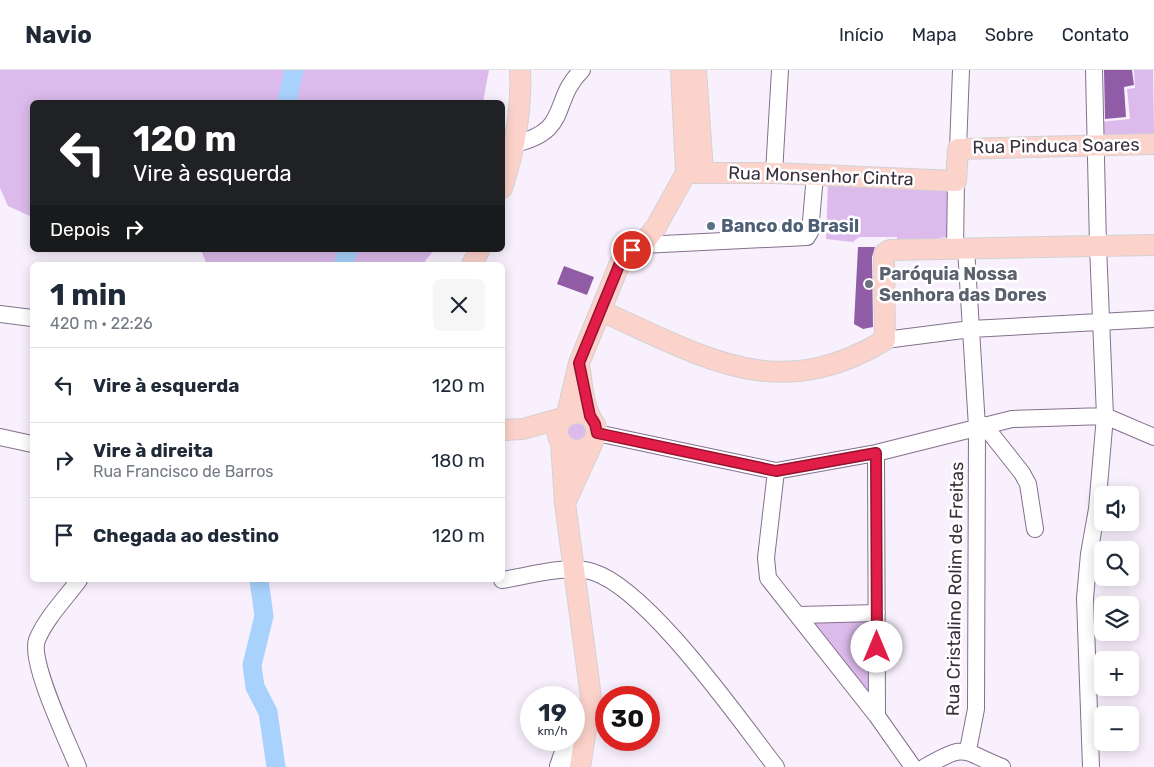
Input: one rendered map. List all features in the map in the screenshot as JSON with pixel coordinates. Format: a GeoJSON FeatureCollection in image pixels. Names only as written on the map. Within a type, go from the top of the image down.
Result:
{"type":"FeatureCollection","features":[{"type":"Feature","properties":{"kind":"main road"},"geometry":{"type":"LineString","coordinates":[[505,177],[519,118],[520,70]]}},
{"type":"Feature","properties":{"kind":"main road"},"geometry":{"type":"LineString","coordinates":[[681,70],[695,172]]}},
{"type":"Feature","properties":{"kind":"main road"},"geometry":{"type":"LineString","coordinates":[[585,712],[591,697],[565,503],[562,428],[579,363],[620,263],[632,250],[642,245],[695,172],[696,70]]}},
{"type":"Feature","properties":{"kind":"main road","name":"Rua Pinduca Soares"},"geometry":{"type":"LineString","coordinates":[[958,149],[1154,144]]}},
{"type":"Feature","properties":{"kind":"main road"},"geometry":{"type":"LineString","coordinates":[[956,181],[958,149]]}},
{"type":"Feature","properties":{"kind":"main road","name":"Rua Monsenhor Cintra"},"geometry":{"type":"LineString","coordinates":[[695,172],[774,173],[956,181]]}},
{"type":"Feature","properties":{"kind":"main road"},"geometry":{"type":"LineString","coordinates":[[601,311],[701,356],[734,368],[770,373],[821,368],[868,351],[885,340],[885,253],[890,250],[1154,245]]}},
{"type":"Feature","properties":{"kind":"main road"},"geometry":{"type":"LineString","coordinates":[[565,503],[593,431],[579,363]]}},
{"type":"Feature","properties":{"kind":"main road"},"geometry":{"type":"LineString","coordinates":[[505,430],[562,428],[579,412],[593,431]]}},
{"type":"Feature","properties":{"kind":"main road"},"geometry":{"type":"LineString","coordinates":[[562,428],[570,449],[582,450],[593,431]]}},
{"type":"Feature","properties":{"kind":"main road"},"geometry":{"type":"LineString","coordinates":[[577,686],[582,630]]}},
{"type":"Feature","properties":{"kind":"street"},"geometry":{"type":"LineString","coordinates":[[514,144],[530,140],[545,133],[558,116],[572,83],[582,70]]}},
{"type":"Feature","properties":{"kind":"street"},"geometry":{"type":"LineString","coordinates":[[774,173],[780,70]]}},
{"type":"Feature","properties":{"kind":"street"},"geometry":{"type":"LineString","coordinates":[[958,149],[961,70]]}},
{"type":"Feature","properties":{"kind":"street"},"geometry":{"type":"LineString","coordinates":[[1092,767],[1085,598],[1089,554],[1097,509],[1105,416],[1094,146],[1094,70]]}},
{"type":"Feature","properties":{"kind":"street"},"geometry":{"type":"LineString","coordinates":[[642,245],[807,237],[810,232],[814,175]]}},
{"type":"Feature","properties":{"kind":"street","name":"Rua Cristalino Rolim de Freitas"},"geometry":{"type":"LineString","coordinates":[[956,181],[960,248],[972,329],[980,426],[976,710],[968,750]]}},
{"type":"Feature","properties":{"kind":"street"},"geometry":{"type":"LineString","coordinates":[[0,314],[30,318]]}},
{"type":"Feature","properties":{"kind":"street"},"geometry":{"type":"LineString","coordinates":[[885,340],[972,329],[1154,319]]}},
{"type":"Feature","properties":{"kind":"street"},"geometry":{"type":"LineString","coordinates":[[593,431],[776,471],[876,453],[1012,419],[1105,416],[1154,437]]}},
{"type":"Feature","properties":{"kind":"street"},"geometry":{"type":"LineString","coordinates":[[980,426],[1022,473],[1028,484],[1035,529]]}},
{"type":"Feature","properties":{"kind":"street"},"geometry":{"type":"LineString","coordinates":[[0,437],[30,444]]}},
{"type":"Feature","properties":{"kind":"street"},"geometry":{"type":"LineString","coordinates":[[876,453],[877,716]]}},
{"type":"Feature","properties":{"kind":"street"},"geometry":{"type":"LineString","coordinates":[[776,471],[766,569],[768,578],[877,716],[913,767]]}},
{"type":"Feature","properties":{"kind":"street"},"geometry":{"type":"LineString","coordinates":[[505,579],[574,569],[591,571],[606,577],[646,608],[689,657],[776,767]]}},
{"type":"Feature","properties":{"kind":"street"},"geometry":{"type":"LineString","coordinates":[[77,582],[47,622],[37,641],[36,652],[51,701],[78,767]]}},
{"type":"Feature","properties":{"kind":"street"},"geometry":{"type":"LineString","coordinates":[[799,615],[876,613]]}},
{"type":"Feature","properties":{"kind":"street"},"geometry":{"type":"LineString","coordinates":[[925,767],[958,751],[968,750],[994,766]]}},
{"type":"Feature","properties":{"kind":"shaded area"},"geometry":{"type":"Polygon","coordinates":[[[0,70],[489,70],[483,100],[30,100],[30,216],[8,206],[0,188],[0,70]]]}},
{"type":"Feature","properties":{"kind":"shaded area"},"geometry":{"type":"Polygon","coordinates":[[[1134,70],[1153,70],[1154,134],[1149,138],[1100,139],[1100,122],[1130,119],[1127,89],[1135,88],[1134,70]]]}},
{"type":"Feature","properties":{"kind":"shaded area"},"geometry":{"type":"Polygon","coordinates":[[[828,180],[953,183],[951,236],[897,245],[897,237],[859,237],[853,242],[826,239],[828,180]]]}},
{"type":"Feature","properties":{"kind":"shaded area"},"geometry":{"type":"Polygon","coordinates":[[[202,252],[432,252],[424,262],[206,262],[202,252]]]}},
{"type":"Feature","properties":{"kind":"shaded area"},"geometry":{"type":"Polygon","coordinates":[[[581,422],[585,427],[586,434],[580,441],[572,442],[564,426],[581,422]]]}},
{"type":"Feature","properties":{"kind":"shaded area"},"geometry":{"type":"Polygon","coordinates":[[[873,620],[872,692],[865,694],[814,627],[813,622],[873,620]]]}},
{"type":"Feature","properties":{"kind":"building"},"geometry":{"type":"Polygon","coordinates":[[[1104,70],[1132,70],[1134,85],[1124,87],[1126,117],[1105,119],[1104,70]]]}},
{"type":"Feature","properties":{"kind":"building","name":"Paróquia Nossa Senhora das Dores"},"geometry":{"type":"Polygon","coordinates":[[[858,247],[875,247],[872,257],[873,327],[863,329],[854,324],[858,247]]]}},
{"type":"Feature","properties":{"kind":"building"},"geometry":{"type":"Polygon","coordinates":[[[564,266],[594,277],[587,295],[557,284],[564,266]]]}},
{"type":"Feature","properties":{"kind":"waterway"},"geometry":{"type":"LineString","coordinates":[[287,100],[294,70]]}},
{"type":"Feature","properties":{"kind":"waterway"},"geometry":{"type":"LineString","coordinates":[[344,262],[347,252]]}},
{"type":"Feature","properties":{"kind":"waterway"},"geometry":{"type":"LineString","coordinates":[[259,582],[264,616],[252,665],[255,687],[268,712],[276,767]]}},
{"type":"Feature","properties":{"kind":"place","name":"Banco do Brasil"},"geometry":{"type":"Point","coordinates":[711,226]}},
{"type":"Feature","properties":{"kind":"place","name":"Paróquia Nossa Senhora das Dores"},"geometry":{"type":"Point","coordinates":[869,284]}},
{"type":"Feature","properties":{"kind":"route"},"geometry":{"type":"LineString","coordinates":[[632,250],[620,263],[614,275],[579,363],[590,416],[595,424],[597,433],[776,471],[876,453],[877,647]]}}]}
